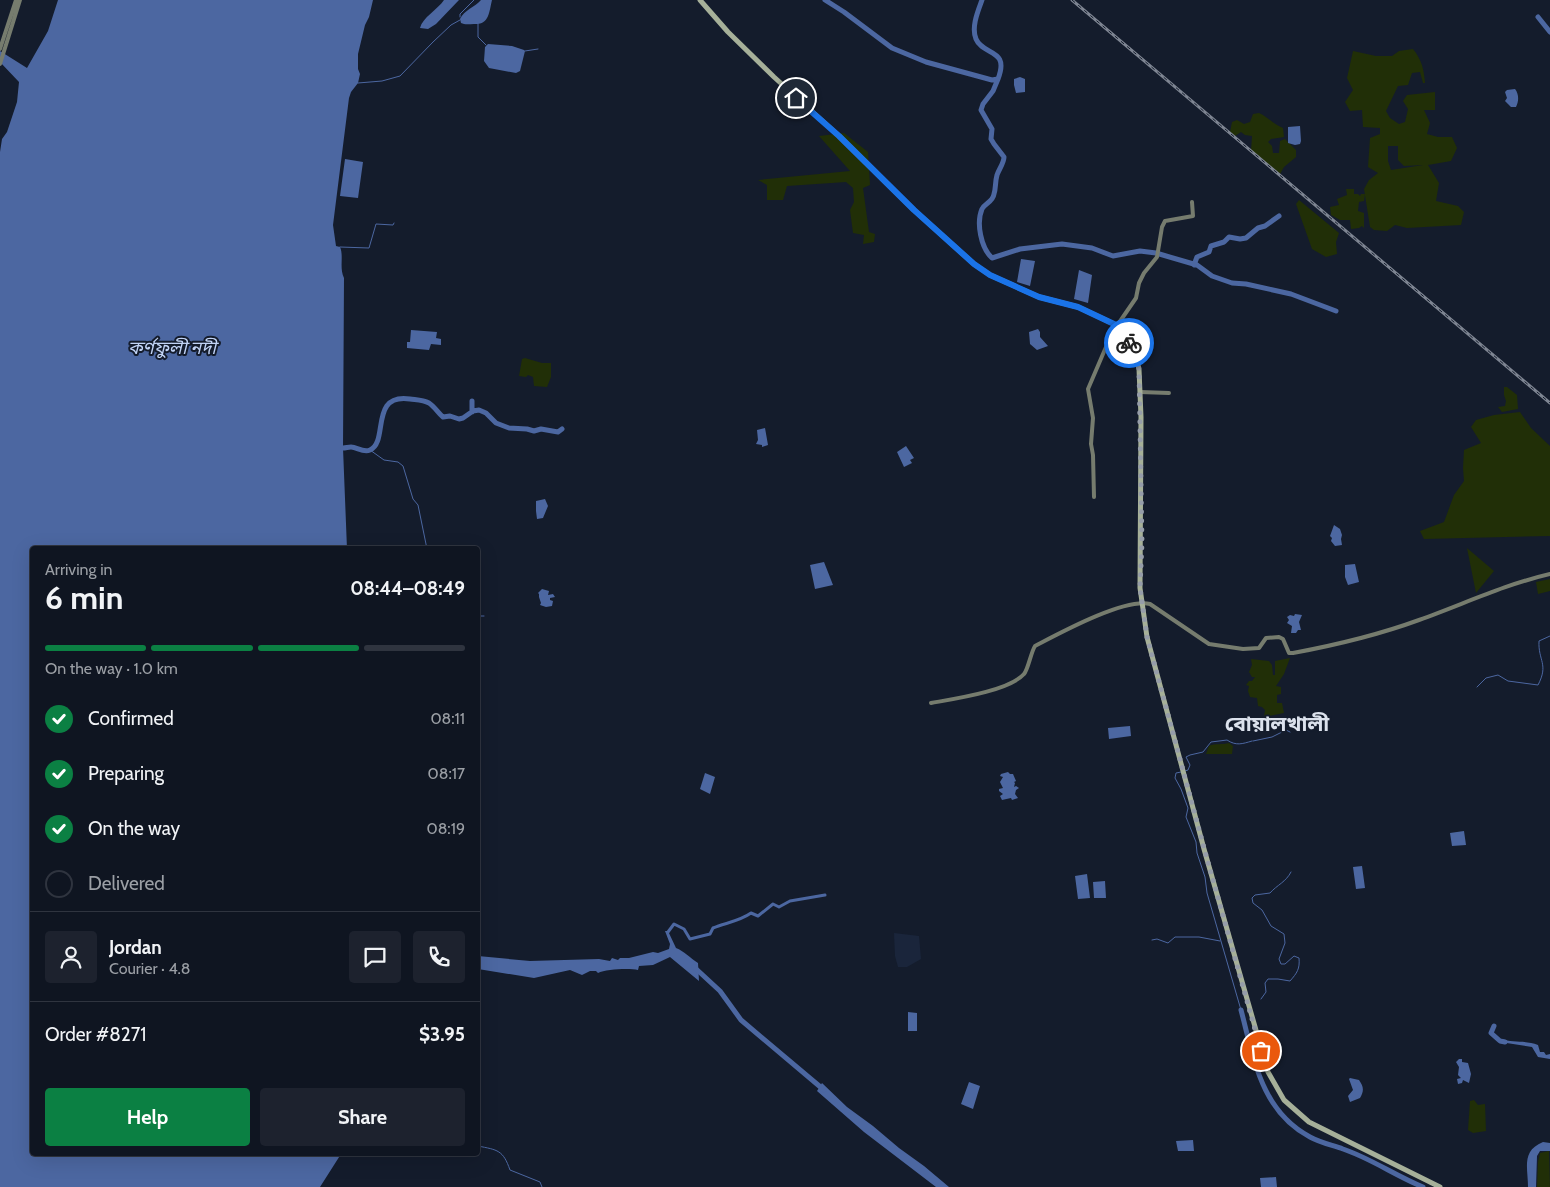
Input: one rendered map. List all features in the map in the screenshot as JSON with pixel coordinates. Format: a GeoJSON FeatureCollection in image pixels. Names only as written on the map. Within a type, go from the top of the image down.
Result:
{"type":"FeatureCollection","features":[{"type":"Feature","properties":{"kind":"highway"},"geometry":{"type":"LineString","coordinates":[[700,0],[728,32],[774,77],[974,264],[990,275],[1039,297],[1078,307],[1114,324],[1126,337],[1135,353],[1139,369],[1142,543],[1140,588],[1147,637],[1209,866],[1268,1072],[1284,1100],[1309,1122],[1440,1187]]}},
{"type":"Feature","properties":{"kind":"main road"},"geometry":{"type":"LineString","coordinates":[[0,64],[16,0]]}},
{"type":"Feature","properties":{"kind":"main road"},"geometry":{"type":"LineString","coordinates":[[0,49],[4,44],[20,0]]}},
{"type":"Feature","properties":{"kind":"main road"},"geometry":{"type":"LineString","coordinates":[[1094,497],[1091,444],[1093,418],[1088,389],[1112,333],[1136,298],[1139,283],[1144,273],[1157,257],[1162,227],[1165,221],[1193,216],[1192,202]]}},
{"type":"Feature","properties":{"kind":"main road"},"geometry":{"type":"LineString","coordinates":[[1140,392],[1169,393]]}},
{"type":"Feature","properties":{"kind":"main road"},"geometry":{"type":"LineString","coordinates":[[931,703],[967,697],[1005,686],[1024,674],[1035,646],[1117,608],[1142,602],[1150,604],[1209,644],[1243,649],[1259,648],[1266,638],[1279,637],[1283,639],[1289,653],[1293,653],[1346,644],[1390,631],[1504,587],[1550,574]]}},
{"type":"Feature","properties":{"kind":"shaded area"},"geometry":{"type":"Polygon","coordinates":[[[894,933],[919,936],[921,959],[907,967],[898,967],[895,956],[894,933]]]}},
{"type":"Feature","properties":{"kind":"green space"},"geometry":{"type":"Polygon","coordinates":[[[1413,49],[1422,65],[1425,83],[1423,83],[1420,72],[1412,73],[1408,85],[1398,86],[1386,111],[1390,118],[1399,124],[1405,122],[1408,109],[1403,101],[1407,95],[1435,92],[1435,110],[1424,110],[1430,123],[1427,134],[1438,137],[1452,137],[1457,148],[1451,161],[1428,165],[1439,183],[1436,201],[1458,206],[1464,212],[1461,225],[1407,228],[1395,225],[1387,231],[1374,230],[1370,227],[1364,189],[1369,180],[1378,173],[1368,167],[1370,138],[1380,134],[1380,128],[1363,127],[1362,110],[1350,111],[1345,102],[1353,90],[1347,78],[1353,51],[1376,56],[1392,56],[1399,51],[1413,49]],[[1388,146],[1388,161],[1391,170],[1423,165],[1404,166],[1398,160],[1398,146],[1388,146]]]}},
{"type":"Feature","properties":{"kind":"green space"},"geometry":{"type":"Polygon","coordinates":[[[1259,113],[1283,128],[1284,137],[1271,139],[1268,142],[1272,146],[1273,153],[1279,153],[1280,141],[1285,139],[1296,150],[1296,157],[1284,167],[1280,174],[1251,151],[1252,136],[1241,132],[1235,136],[1230,132],[1232,122],[1237,120],[1244,124],[1250,122],[1253,114],[1259,113]]]}},
{"type":"Feature","properties":{"kind":"green space"},"geometry":{"type":"Polygon","coordinates":[[[844,133],[868,152],[870,185],[863,188],[869,232],[875,234],[874,242],[863,244],[864,235],[853,233],[850,210],[854,202],[853,188],[846,182],[787,186],[783,200],[767,200],[767,185],[758,180],[850,171],[819,136],[844,133]]]}},
{"type":"Feature","properties":{"kind":"green space"},"geometry":{"type":"Polygon","coordinates":[[[1346,189],[1354,189],[1354,194],[1360,196],[1365,194],[1364,201],[1359,202],[1358,211],[1364,213],[1364,228],[1362,226],[1351,229],[1350,220],[1340,220],[1331,215],[1330,207],[1339,205],[1337,199],[1347,195],[1346,189]]]}},
{"type":"Feature","properties":{"kind":"green space"},"geometry":{"type":"Polygon","coordinates":[[[1299,200],[1339,233],[1336,242],[1337,254],[1326,257],[1312,249],[1296,204],[1299,200]]]}},
{"type":"Feature","properties":{"kind":"green space"},"geometry":{"type":"Polygon","coordinates":[[[525,358],[542,363],[551,363],[551,377],[547,387],[534,386],[533,377],[528,375],[526,377],[519,376],[522,359],[525,358]]]}},
{"type":"Feature","properties":{"kind":"green space"},"geometry":{"type":"Polygon","coordinates":[[[1504,387],[1507,387],[1517,395],[1518,409],[1502,412],[1498,407],[1505,406],[1504,387]]]}},
{"type":"Feature","properties":{"kind":"green space"},"geometry":{"type":"Polygon","coordinates":[[[1520,412],[1531,428],[1550,446],[1550,536],[1424,539],[1420,531],[1444,522],[1454,495],[1464,481],[1464,450],[1481,443],[1471,427],[1476,420],[1494,415],[1520,412]]]}},
{"type":"Feature","properties":{"kind":"green space"},"geometry":{"type":"Polygon","coordinates":[[[1467,548],[1494,571],[1476,593],[1467,548]]]}},
{"type":"Feature","properties":{"kind":"green space"},"geometry":{"type":"Polygon","coordinates":[[[1550,579],[1550,591],[1538,594],[1536,582],[1550,579]]]}},
{"type":"Feature","properties":{"kind":"green space"},"geometry":{"type":"Polygon","coordinates":[[[1290,658],[1284,674],[1276,686],[1281,687],[1281,694],[1277,695],[1277,703],[1282,703],[1284,713],[1264,717],[1265,710],[1258,706],[1257,698],[1250,697],[1249,686],[1246,685],[1255,677],[1252,677],[1249,672],[1252,665],[1251,659],[1269,661],[1272,665],[1273,675],[1275,675],[1275,661],[1290,658]]]}},
{"type":"Feature","properties":{"kind":"green space"},"geometry":{"type":"Polygon","coordinates":[[[1229,743],[1233,746],[1232,754],[1206,754],[1209,746],[1229,743]]]}},
{"type":"Feature","properties":{"kind":"green space"},"geometry":{"type":"Polygon","coordinates":[[[1474,1100],[1478,1105],[1485,1104],[1486,1131],[1473,1133],[1468,1130],[1470,1101],[1474,1100]]]}},
{"type":"Feature","properties":{"kind":"green space"},"geometry":{"type":"Polygon","coordinates":[[[1549,1151],[1550,1187],[1537,1187],[1540,1153],[1549,1151]]]}},
{"type":"Feature","properties":{"kind":"water","name":"কর্ণফুলী নদী"},"geometry":{"type":"Polygon","coordinates":[[[58,0],[373,0],[358,54],[360,74],[358,83],[349,98],[333,225],[336,246],[340,247],[341,251],[344,278],[343,448],[347,546],[30,546],[30,1156],[340,1156],[320,1187],[0,1187],[0,152],[2,139],[7,132],[17,102],[19,82],[0,62],[0,51],[27,68],[48,31],[58,0]]]}},
{"type":"Feature","properties":{"kind":"water"},"geometry":{"type":"Polygon","coordinates":[[[444,0],[459,0],[436,24],[428,29],[420,28],[421,24],[444,0]]]}},
{"type":"Feature","properties":{"kind":"water"},"geometry":{"type":"Polygon","coordinates":[[[481,0],[492,0],[489,14],[485,20],[479,24],[461,23],[460,19],[462,16],[481,0]]]}},
{"type":"Feature","properties":{"kind":"water"},"geometry":{"type":"Polygon","coordinates":[[[488,44],[512,46],[524,50],[520,71],[516,73],[489,68],[484,61],[485,47],[488,44]]]}},
{"type":"Feature","properties":{"kind":"water"},"geometry":{"type":"Polygon","coordinates":[[[1020,77],[1025,79],[1025,92],[1016,93],[1014,79],[1020,77]]]}},
{"type":"Feature","properties":{"kind":"water"},"geometry":{"type":"Polygon","coordinates":[[[1515,89],[1518,95],[1518,102],[1516,107],[1511,107],[1505,101],[1507,98],[1505,92],[1515,89]]]}},
{"type":"Feature","properties":{"kind":"water"},"geometry":{"type":"Polygon","coordinates":[[[1300,126],[1300,144],[1288,143],[1288,127],[1300,126]]]}},
{"type":"Feature","properties":{"kind":"water"},"geometry":{"type":"Polygon","coordinates":[[[345,159],[363,162],[358,198],[340,196],[345,159]]]}},
{"type":"Feature","properties":{"kind":"water"},"geometry":{"type":"Polygon","coordinates":[[[1021,259],[1035,261],[1030,286],[1017,282],[1021,259]]]}},
{"type":"Feature","properties":{"kind":"water"},"geometry":{"type":"Polygon","coordinates":[[[1079,270],[1092,275],[1088,303],[1074,299],[1079,270]]]}},
{"type":"Feature","properties":{"kind":"water"},"geometry":{"type":"Polygon","coordinates":[[[1038,329],[1040,337],[1048,346],[1037,350],[1030,344],[1029,332],[1038,329]]]}},
{"type":"Feature","properties":{"kind":"water"},"geometry":{"type":"Polygon","coordinates":[[[411,330],[437,332],[436,338],[441,339],[441,345],[431,344],[429,350],[407,348],[407,342],[410,342],[411,330]]]}},
{"type":"Feature","properties":{"kind":"water"},"geometry":{"type":"Polygon","coordinates":[[[765,428],[768,445],[762,447],[762,445],[756,444],[758,440],[757,430],[765,428]]]}},
{"type":"Feature","properties":{"kind":"water"},"geometry":{"type":"Polygon","coordinates":[[[906,446],[914,458],[910,460],[912,463],[904,467],[897,452],[906,446]]]}},
{"type":"Feature","properties":{"kind":"water"},"geometry":{"type":"Polygon","coordinates":[[[545,499],[548,506],[543,518],[537,519],[536,501],[545,499]]]}},
{"type":"Feature","properties":{"kind":"water"},"geometry":{"type":"Polygon","coordinates":[[[1334,525],[1340,529],[1342,545],[1335,546],[1331,541],[1332,538],[1330,536],[1334,525]]]}},
{"type":"Feature","properties":{"kind":"water"},"geometry":{"type":"Polygon","coordinates":[[[824,562],[833,585],[815,589],[810,565],[824,562]]]}},
{"type":"Feature","properties":{"kind":"water"},"geometry":{"type":"Polygon","coordinates":[[[1355,564],[1359,582],[1348,585],[1345,577],[1345,565],[1355,564]]]}},
{"type":"Feature","properties":{"kind":"water"},"geometry":{"type":"Polygon","coordinates":[[[542,589],[549,591],[548,595],[553,594],[555,597],[550,598],[553,601],[552,606],[540,605],[538,593],[542,589]]]}},
{"type":"Feature","properties":{"kind":"water"},"geometry":{"type":"Polygon","coordinates":[[[1295,614],[1302,615],[1299,622],[1301,630],[1291,633],[1292,626],[1287,623],[1289,620],[1287,617],[1290,615],[1294,616],[1295,614]]]}},
{"type":"Feature","properties":{"kind":"water"},"geometry":{"type":"Polygon","coordinates":[[[1130,726],[1131,736],[1109,739],[1108,728],[1130,726]]]}},
{"type":"Feature","properties":{"kind":"water"},"geometry":{"type":"Polygon","coordinates":[[[1008,772],[1013,774],[1016,781],[1014,782],[1014,787],[1019,788],[1015,794],[1018,798],[1002,800],[1000,796],[1003,794],[999,789],[1003,788],[1000,782],[1003,777],[1000,776],[1008,772]]]}},
{"type":"Feature","properties":{"kind":"water"},"geometry":{"type":"Polygon","coordinates":[[[705,773],[715,777],[710,794],[700,789],[705,773]]]}},
{"type":"Feature","properties":{"kind":"water"},"geometry":{"type":"Polygon","coordinates":[[[1464,831],[1466,845],[1452,846],[1450,833],[1464,831]]]}},
{"type":"Feature","properties":{"kind":"water"},"geometry":{"type":"Polygon","coordinates":[[[1362,866],[1365,888],[1356,889],[1353,867],[1362,866]]]}},
{"type":"Feature","properties":{"kind":"water"},"geometry":{"type":"Polygon","coordinates":[[[1087,874],[1090,898],[1078,899],[1075,876],[1087,874]]]}},
{"type":"Feature","properties":{"kind":"water"},"geometry":{"type":"Polygon","coordinates":[[[1105,881],[1106,898],[1094,898],[1093,882],[1105,881]]]}},
{"type":"Feature","properties":{"kind":"water"},"geometry":{"type":"Polygon","coordinates":[[[665,931],[668,931],[676,948],[698,963],[699,981],[670,957],[653,965],[639,966],[638,970],[618,969],[598,973],[590,971],[582,975],[570,970],[534,978],[480,969],[480,956],[530,961],[599,959],[610,961],[612,958],[618,960],[620,958],[629,958],[653,952],[658,953],[669,949],[670,944],[665,931]]]}},
{"type":"Feature","properties":{"kind":"water"},"geometry":{"type":"Polygon","coordinates":[[[908,1012],[917,1013],[917,1031],[908,1031],[908,1012]]]}},
{"type":"Feature","properties":{"kind":"water"},"geometry":{"type":"Polygon","coordinates":[[[1501,1039],[1538,1045],[1540,1052],[1544,1052],[1546,1055],[1550,1054],[1550,1059],[1538,1057],[1532,1047],[1500,1042],[1501,1039]]]}},
{"type":"Feature","properties":{"kind":"water"},"geometry":{"type":"Polygon","coordinates":[[[1462,1059],[1462,1062],[1468,1063],[1471,1074],[1469,1083],[1463,1080],[1462,1083],[1458,1084],[1457,1079],[1461,1078],[1458,1075],[1459,1067],[1456,1062],[1462,1059]]]}},
{"type":"Feature","properties":{"kind":"water"},"geometry":{"type":"Polygon","coordinates":[[[1350,1078],[1359,1080],[1363,1089],[1360,1098],[1350,1102],[1348,1096],[1353,1090],[1350,1078]]]}},
{"type":"Feature","properties":{"kind":"water"},"geometry":{"type":"Polygon","coordinates":[[[969,1082],[980,1086],[973,1109],[961,1104],[969,1082]]]}},
{"type":"Feature","properties":{"kind":"water"},"geometry":{"type":"Polygon","coordinates":[[[822,1083],[847,1107],[949,1187],[936,1187],[864,1132],[817,1091],[822,1083]]]}},
{"type":"Feature","properties":{"kind":"water"},"geometry":{"type":"Polygon","coordinates":[[[1193,1140],[1194,1151],[1178,1151],[1176,1141],[1193,1140]]]}},
{"type":"Feature","properties":{"kind":"water"},"geometry":{"type":"Polygon","coordinates":[[[1543,1142],[1550,1143],[1550,1151],[1540,1151],[1537,1156],[1536,1187],[1528,1187],[1527,1161],[1529,1155],[1531,1150],[1543,1142]]]}},
{"type":"Feature","properties":{"kind":"water"},"geometry":{"type":"Polygon","coordinates":[[[1276,1177],[1277,1187],[1261,1187],[1260,1178],[1276,1177]]]}},
{"type":"Feature","properties":{"kind":"waterway"},"geometry":{"type":"LineString","coordinates":[[460,17],[460,14],[474,0]]}},
{"type":"Feature","properties":{"kind":"waterway"},"geometry":{"type":"LineString","coordinates":[[825,0],[892,48],[926,62],[992,80],[998,79],[1001,62],[998,57],[979,44],[974,29],[982,0]]}},
{"type":"Feature","properties":{"kind":"waterway"},"geometry":{"type":"LineString","coordinates":[[1538,17],[1550,32]]}},
{"type":"Feature","properties":{"kind":"waterway"},"geometry":{"type":"LineString","coordinates":[[358,83],[382,81],[400,76],[451,25],[460,20]]}},
{"type":"Feature","properties":{"kind":"waterway"},"geometry":{"type":"LineString","coordinates":[[478,24],[478,37],[486,45]]}},
{"type":"Feature","properties":{"kind":"waterway"},"geometry":{"type":"LineString","coordinates":[[525,51],[538,49]]}},
{"type":"Feature","properties":{"kind":"waterway"},"geometry":{"type":"LineString","coordinates":[[998,79],[981,110],[992,129],[991,139],[1004,157],[997,175],[993,197],[982,209],[979,221],[982,242],[992,258],[1020,249],[1062,244],[1092,248],[1113,256],[1140,251],[1156,253],[1197,265],[1212,276],[1232,283],[1246,284],[1291,294],[1336,311]]}},
{"type":"Feature","properties":{"kind":"waterway"},"geometry":{"type":"LineString","coordinates":[[1194,265],[1197,257],[1209,252],[1211,246],[1224,242],[1229,237],[1246,238],[1258,228],[1265,226],[1279,216]]}},
{"type":"Feature","properties":{"kind":"waterway"},"geometry":{"type":"LineString","coordinates":[[340,247],[369,248],[376,224],[393,225],[394,223]]}},
{"type":"Feature","properties":{"kind":"waterway"},"geometry":{"type":"LineString","coordinates":[[343,448],[353,447],[367,451],[370,450],[378,438],[384,410],[389,403],[397,399],[427,402],[443,417],[450,416],[459,419],[473,411],[479,410],[486,413],[496,423],[509,428],[534,431],[541,429],[558,432],[562,429]]}},
{"type":"Feature","properties":{"kind":"waterway"},"geometry":{"type":"LineString","coordinates":[[472,401],[472,412]]}},
{"type":"Feature","properties":{"kind":"waterway"},"geometry":{"type":"LineString","coordinates":[[370,450],[384,460],[398,462],[403,466],[413,499],[418,505],[426,546]]}},
{"type":"Feature","properties":{"kind":"waterway"},"geometry":{"type":"LineString","coordinates":[[1477,687],[1486,678],[1498,675],[1508,681],[1538,685],[1543,672],[1539,641],[1550,636]]}},
{"type":"Feature","properties":{"kind":"waterway"},"geometry":{"type":"LineString","coordinates":[[1253,741],[1272,737],[1286,730],[1290,732]]}},
{"type":"Feature","properties":{"kind":"waterway"},"geometry":{"type":"LineString","coordinates":[[1185,771],[1188,770],[1190,765],[1186,757],[1203,752],[1211,742],[1227,740],[1239,744],[1252,741]]}},
{"type":"Feature","properties":{"kind":"waterway"},"geometry":{"type":"LineString","coordinates":[[1181,772],[1176,773],[1175,778],[1188,808],[1186,817],[1196,842],[1207,893],[1241,1010]]}},
{"type":"Feature","properties":{"kind":"waterway"},"geometry":{"type":"LineString","coordinates":[[1261,999],[1266,992],[1265,983],[1268,979],[1290,981],[1298,971],[1299,958],[1294,956],[1285,964],[1281,964],[1279,959],[1285,943],[1284,934],[1271,926],[1262,910],[1253,903],[1252,898],[1255,895],[1270,893],[1291,872]]}},
{"type":"Feature","properties":{"kind":"waterway"},"geometry":{"type":"LineString","coordinates":[[668,932],[674,924],[684,929],[690,939],[710,934],[713,928],[751,913],[758,916],[773,904],[779,907],[790,901],[825,895]]}},
{"type":"Feature","properties":{"kind":"waterway"},"geometry":{"type":"LineString","coordinates":[[1152,940],[1157,939],[1168,943],[1175,937],[1199,937],[1220,941]]}},
{"type":"Feature","properties":{"kind":"waterway"},"geometry":{"type":"LineString","coordinates":[[694,967],[720,991],[741,1020],[824,1090]]}},
{"type":"Feature","properties":{"kind":"waterway"},"geometry":{"type":"LineString","coordinates":[[1241,1010],[1250,1047],[1262,1082],[1280,1113],[1310,1137],[1353,1153],[1423,1187]]}},
{"type":"Feature","properties":{"kind":"waterway"},"geometry":{"type":"LineString","coordinates":[[1494,1026],[1491,1033],[1500,1041],[1505,1042]]}},
{"type":"Feature","properties":{"kind":"waterway"},"geometry":{"type":"LineString","coordinates":[[480,1146],[499,1152],[505,1158],[510,1170],[540,1182],[542,1187]]}},
{"type":"Feature","properties":{"kind":"railway"},"geometry":{"type":"LineString","coordinates":[[1072,0],[1550,403]]}},
{"type":"Feature","properties":{"kind":"way so far"},"geometry":{"type":"LineString","coordinates":[[1129,343],[1135,353],[1139,369],[1142,543],[1140,588],[1147,637],[1261,1051]]}},
{"type":"Feature","properties":{"kind":"district","name":"বোয়ালখালী"},"geometry":{"type":"Point","coordinates":[1277,723]}},
{"type":"Feature","properties":{"kind":"route"},"geometry":{"type":"LineString","coordinates":[[796,98],[807,106],[914,210],[974,264],[990,275],[1039,297],[1078,307],[1114,324],[1129,343]]}}]}
